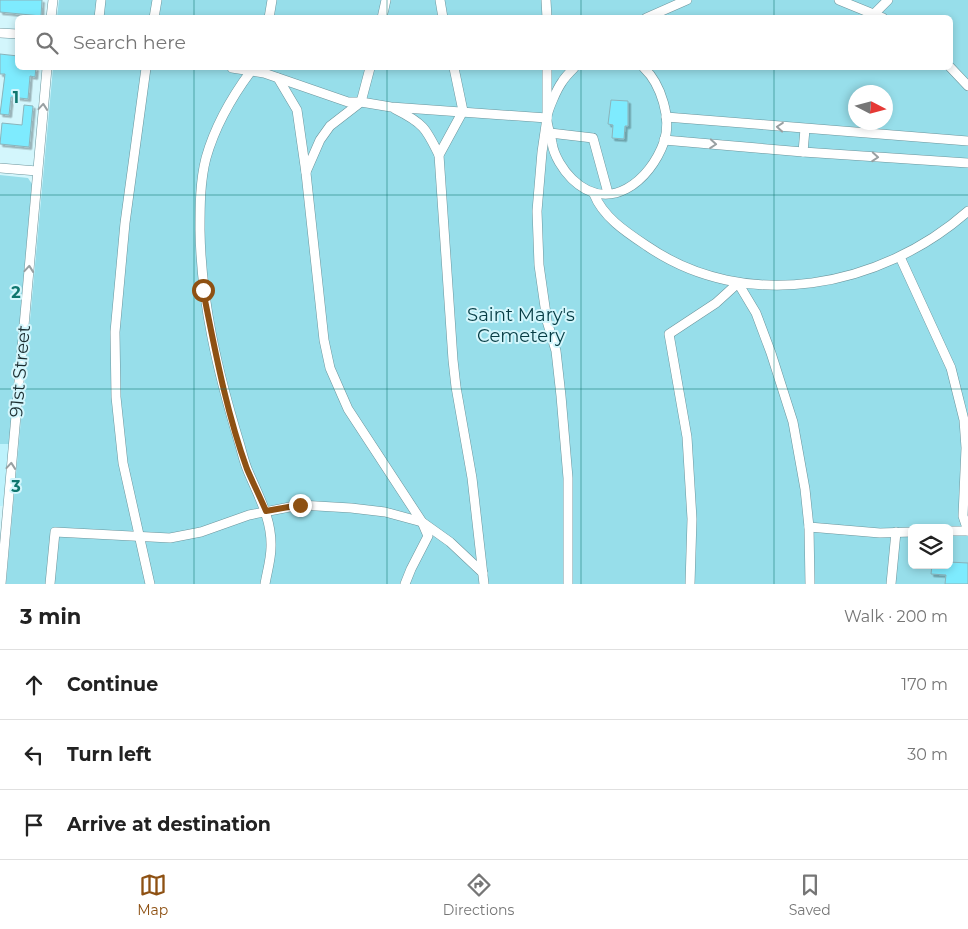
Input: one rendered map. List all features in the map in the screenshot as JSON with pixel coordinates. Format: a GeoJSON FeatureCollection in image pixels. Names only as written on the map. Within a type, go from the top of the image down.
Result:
{"type":"FeatureCollection","features":[{"type":"Feature","properties":{"kind":"street"},"geometry":{"type":"LineString","coordinates":[[51,15],[53,0]]}},
{"type":"Feature","properties":{"kind":"street"},"geometry":{"type":"LineString","coordinates":[[99,15],[101,0]]}},
{"type":"Feature","properties":{"kind":"street"},"geometry":{"type":"LineString","coordinates":[[154,15],[157,0]]}},
{"type":"Feature","properties":{"kind":"street"},"geometry":{"type":"LineString","coordinates":[[270,15],[272,0]]}},
{"type":"Feature","properties":{"kind":"street"},"geometry":{"type":"LineString","coordinates":[[383,15],[386,0]]}},
{"type":"Feature","properties":{"kind":"street"},"geometry":{"type":"LineString","coordinates":[[440,0],[442,15]]}},
{"type":"Feature","properties":{"kind":"street"},"geometry":{"type":"LineString","coordinates":[[546,0],[547,15]]}},
{"type":"Feature","properties":{"kind":"street"},"geometry":{"type":"LineString","coordinates":[[653,15],[687,0]]}},
{"type":"Feature","properties":{"kind":"street"},"geometry":{"type":"LineString","coordinates":[[839,0],[879,15],[888,0]]}},
{"type":"Feature","properties":{"kind":"street"},"geometry":{"type":"LineString","coordinates":[[0,33],[15,34]]}},
{"type":"Feature","properties":{"kind":"street","name":"91st Street"},"geometry":{"type":"LineString","coordinates":[[1,579],[4,498],[47,70]]}},
{"type":"Feature","properties":{"kind":"street"},"geometry":{"type":"LineString","coordinates":[[146,70],[125,223],[115,332],[116,397],[123,463],[150,584]]}},
{"type":"Feature","properties":{"kind":"street"},"geometry":{"type":"LineString","coordinates":[[245,70],[264,70],[278,78],[348,102],[361,102],[391,107],[547,118]]}},
{"type":"Feature","properties":{"kind":"street"},"geometry":{"type":"LineString","coordinates":[[306,173],[320,140],[330,126],[361,102],[369,70]]}},
{"type":"Feature","properties":{"kind":"street"},"geometry":{"type":"LineString","coordinates":[[439,155],[463,111],[454,70]]}},
{"type":"Feature","properties":{"kind":"street"},"geometry":{"type":"LineString","coordinates":[[547,70],[547,118],[537,211],[540,265],[547,321],[556,351],[568,478],[568,584]]}},
{"type":"Feature","properties":{"kind":"street"},"geometry":{"type":"LineString","coordinates":[[572,70],[562,82],[547,118],[553,149],[566,172],[581,188],[594,194],[616,193],[633,186],[654,162],[664,140],[666,116],[659,90],[645,70]]}},
{"type":"Feature","properties":{"kind":"street"},"geometry":{"type":"LineString","coordinates":[[953,70],[968,86]]}},
{"type":"Feature","properties":{"kind":"street"},"geometry":{"type":"LineString","coordinates":[[251,71],[226,109],[213,137],[206,160],[200,213],[200,257],[203,290],[217,359],[233,422],[248,470],[266,511],[271,546],[265,584]]}},
{"type":"Feature","properties":{"kind":"street"},"geometry":{"type":"LineString","coordinates":[[278,78],[297,110],[306,173],[324,340],[330,368],[348,409],[422,522],[428,536],[410,569],[405,584]]}},
{"type":"Feature","properties":{"kind":"street"},"geometry":{"type":"LineString","coordinates":[[391,107],[416,120],[429,135],[439,155],[452,360],[472,478],[484,584]]}},
{"type":"Feature","properties":{"kind":"street"},"geometry":{"type":"LineString","coordinates":[[666,116],[968,142]]}},
{"type":"Feature","properties":{"kind":"street"},"geometry":{"type":"LineString","coordinates":[[803,152],[805,129]]}},
{"type":"Feature","properties":{"kind":"street"},"geometry":{"type":"LineString","coordinates":[[550,133],[593,138],[608,194]]}},
{"type":"Feature","properties":{"kind":"street"},"geometry":{"type":"LineString","coordinates":[[664,140],[968,163]]}},
{"type":"Feature","properties":{"kind":"street"},"geometry":{"type":"LineString","coordinates":[[0,168],[37,171]]}},
{"type":"Feature","properties":{"kind":"street"},"geometry":{"type":"LineString","coordinates":[[594,194],[599,206],[625,231],[660,255],[698,272],[738,283],[780,285],[816,283],[860,274],[900,257],[928,242],[968,211]]}},
{"type":"Feature","properties":{"kind":"street"},"geometry":{"type":"LineString","coordinates":[[900,257],[951,368],[964,420],[966,448],[963,516],[968,531],[953,531]]}},
{"type":"Feature","properties":{"kind":"street"},"geometry":{"type":"LineString","coordinates":[[738,283],[756,312],[793,422],[810,527],[810,584]]}},
{"type":"Feature","properties":{"kind":"street"},"geometry":{"type":"LineString","coordinates":[[690,584],[692,519],[687,437],[669,334],[716,304],[738,283]]}},
{"type":"Feature","properties":{"kind":"street"},"geometry":{"type":"LineString","coordinates":[[50,584],[55,532],[140,538],[170,538],[201,532],[249,515],[300,505],[386,512],[422,522],[450,542],[483,573]]}},
{"type":"Feature","properties":{"kind":"street"},"geometry":{"type":"LineString","coordinates":[[810,527],[908,532]]}},
{"type":"Feature","properties":{"kind":"street"},"geometry":{"type":"LineString","coordinates":[[892,584],[896,532]]}},
{"type":"Feature","properties":{"kind":"shaded area"},"geometry":{"type":"Polygon","coordinates":[[[0,444],[9,444],[3,506],[0,506],[0,444]]]}},
{"type":"Feature","properties":{"kind":"green space","name":"Saint Mary's Cemetery"},"geometry":{"type":"Polygon","coordinates":[[[59,0],[968,0],[968,584],[6,584],[53,70],[953,70],[953,15],[57,15],[59,0]]]}},
{"type":"Feature","properties":{"kind":"green space"},"geometry":{"type":"Polygon","coordinates":[[[0,175],[28,178],[32,184],[9,444],[0,444],[0,175]]]}},
{"type":"Feature","properties":{"kind":"building"},"geometry":{"type":"Polygon","coordinates":[[[0,0],[42,0],[41,15],[0,12],[0,0]]]}},
{"type":"Feature","properties":{"kind":"building"},"geometry":{"type":"Polygon","coordinates":[[[0,54],[15,56],[15,70],[36,70],[35,77],[30,76],[28,99],[11,97],[9,115],[0,114],[5,74],[0,74],[0,54]]]}},
{"type":"Feature","properties":{"kind":"building"},"geometry":{"type":"Polygon","coordinates":[[[611,100],[628,101],[628,126],[625,126],[624,139],[612,138],[613,125],[608,124],[611,100]]]}},
{"type":"Feature","properties":{"kind":"building"},"geometry":{"type":"Polygon","coordinates":[[[24,105],[33,106],[29,147],[0,144],[2,123],[22,125],[24,105]]]}},
{"type":"Feature","properties":{"kind":"building"},"geometry":{"type":"Polygon","coordinates":[[[953,562],[968,563],[968,584],[945,584],[946,575],[931,574],[932,569],[953,569],[953,562]]]}},
{"type":"Feature","properties":{"kind":"route"},"geometry":{"type":"LineString","coordinates":[[203,290],[217,359],[233,422],[248,470],[266,511],[300,505]]}}]}
